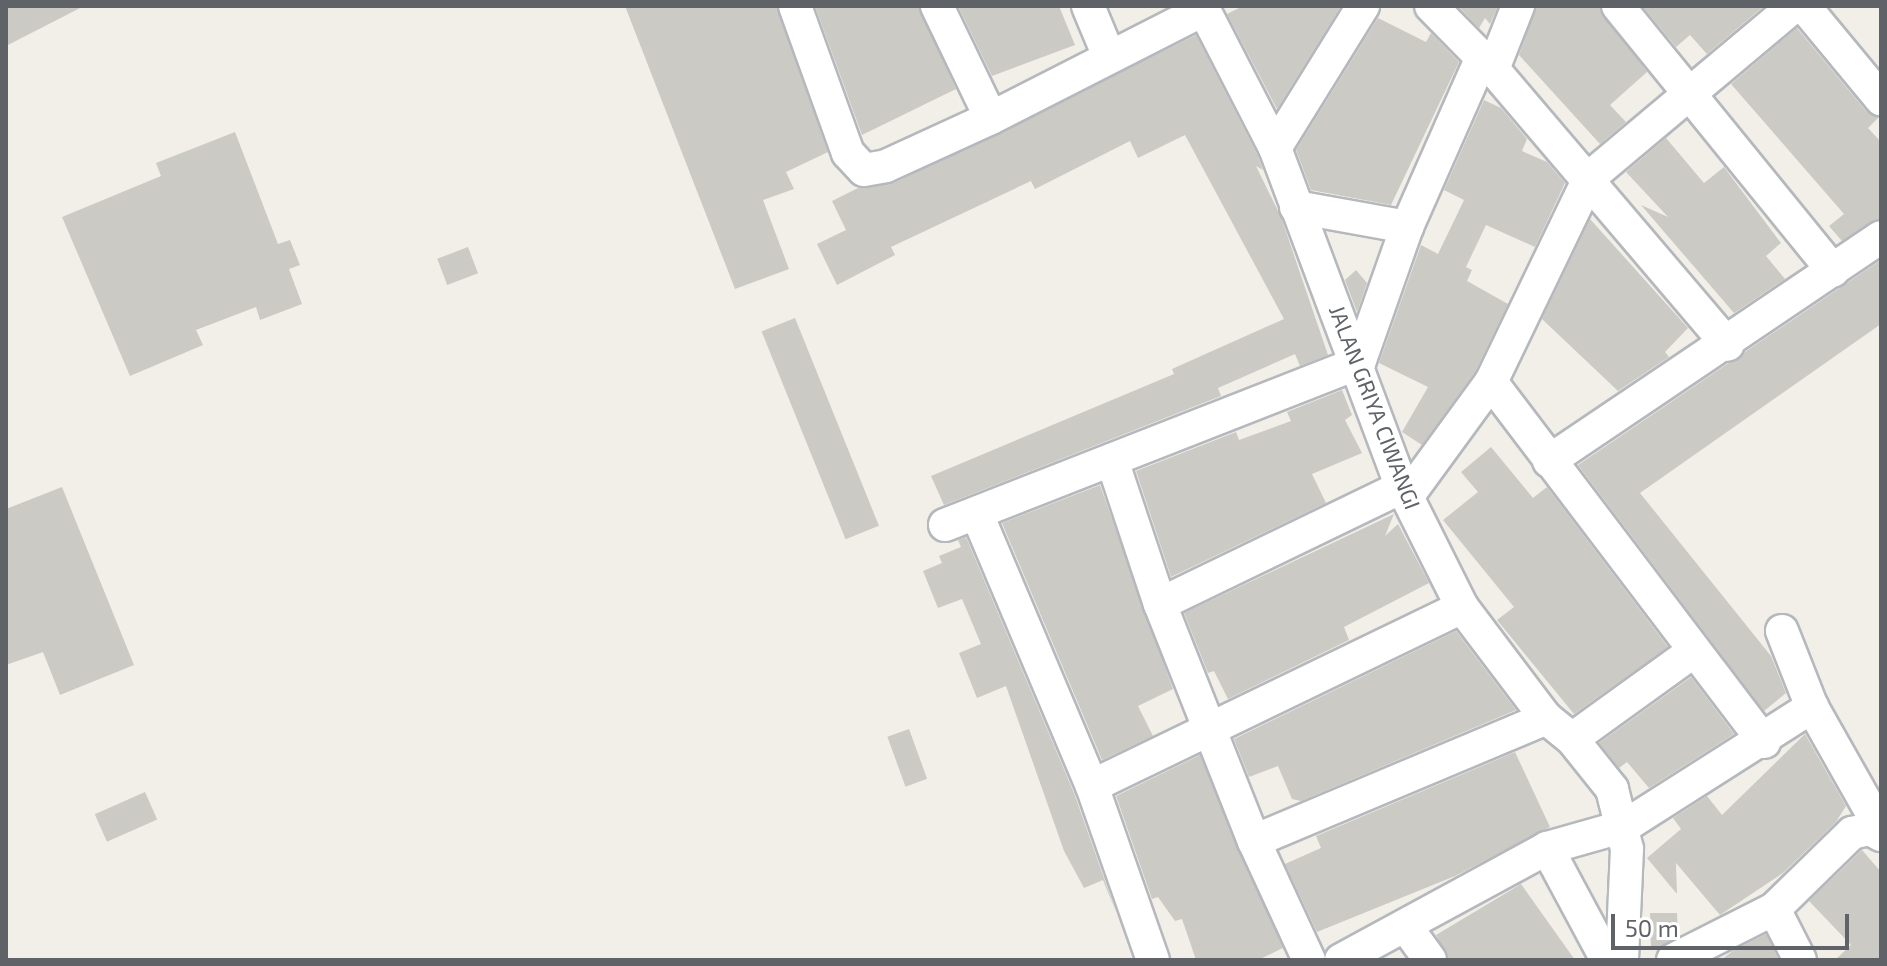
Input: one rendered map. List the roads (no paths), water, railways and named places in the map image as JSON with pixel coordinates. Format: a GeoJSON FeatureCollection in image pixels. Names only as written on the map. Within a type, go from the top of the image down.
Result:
{"type":"FeatureCollection","features":[{"type":"Feature","properties":{"kind":"street"},"geometry":{"type":"LineString","coordinates":[[795,6],[854,166],[886,166],[991,118],[1108,54],[1202,8]]}},
{"type":"Feature","properties":{"kind":"street"},"geometry":{"type":"LineString","coordinates":[[937,6],[991,118]]}},
{"type":"Feature","properties":{"kind":"street"},"geometry":{"type":"LineString","coordinates":[[1088,6],[1108,54]]}},
{"type":"Feature","properties":{"kind":"street"},"geometry":{"type":"LineString","coordinates":[[1275,148],[1363,6]]}},
{"type":"Feature","properties":{"kind":"street"},"geometry":{"type":"LineString","coordinates":[[1431,6],[1488,63],[1589,178],[1728,345]]}},
{"type":"Feature","properties":{"kind":"street"},"geometry":{"type":"LineString","coordinates":[[945,525],[1359,363],[1407,227],[1518,6]]}},
{"type":"Feature","properties":{"kind":"street"},"geometry":{"type":"LineString","coordinates":[[1618,6],[1833,271]]}},
{"type":"Feature","properties":{"kind":"street"},"geometry":{"type":"LineString","coordinates":[[1160,604],[1404,492],[1491,382],[1589,178],[1692,96],[1794,6]]}},
{"type":"Feature","properties":{"kind":"street"},"geometry":{"type":"LineString","coordinates":[[1804,6],[1881,99]]}},
{"type":"Feature","properties":{"kind":"street","name":"JALAN GRIYA CIWANGI"},"geometry":{"type":"LineString","coordinates":[[1202,8],[1275,148],[1359,363],[1404,492],[1462,607],[1546,718],[1572,739],[1612,789],[1625,826],[1622,960]]}},
{"type":"Feature","properties":{"kind":"street"},"geometry":{"type":"LineString","coordinates":[[1296,207],[1407,227]]}},
{"type":"Feature","properties":{"kind":"street"},"geometry":{"type":"LineString","coordinates":[[1549,461],[1728,345],[1881,237]]}},
{"type":"Feature","properties":{"kind":"street"},"geometry":{"type":"LineString","coordinates":[[1491,382],[1764,742]]}},
{"type":"Feature","properties":{"kind":"street"},"geometry":{"type":"LineString","coordinates":[[1112,460],[1160,604],[1214,728],[1254,841],[1309,960]]}},
{"type":"Feature","properties":{"kind":"street"},"geometry":{"type":"LineString","coordinates":[[977,514],[1092,786],[1153,960]]}},
{"type":"Feature","properties":{"kind":"street"},"geometry":{"type":"LineString","coordinates":[[1092,786],[1462,607]]}},
{"type":"Feature","properties":{"kind":"street"},"geometry":{"type":"LineString","coordinates":[[1782,631],[1812,707],[1881,832]]}},
{"type":"Feature","properties":{"kind":"street"},"geometry":{"type":"LineString","coordinates":[[1572,739],[1694,651]]}},
{"type":"Feature","properties":{"kind":"street"},"geometry":{"type":"LineString","coordinates":[[1341,960],[1407,928],[1547,848],[1625,826],[1764,742],[1812,707]]}},
{"type":"Feature","properties":{"kind":"street"},"geometry":{"type":"LineString","coordinates":[[1254,841],[1546,718]]}},
{"type":"Feature","properties":{"kind":"street"},"geometry":{"type":"LineString","coordinates":[[1673,960],[1774,909],[1852,833],[1870,829],[1881,832]]}},
{"type":"Feature","properties":{"kind":"street"},"geometry":{"type":"LineString","coordinates":[[1547,848],[1607,960]]}},
{"type":"Feature","properties":{"kind":"street"},"geometry":{"type":"LineString","coordinates":[[1774,909],[1800,960]]}},
{"type":"Feature","properties":{"kind":"street"},"geometry":{"type":"LineString","coordinates":[[1407,928],[1430,960]]}}]}
